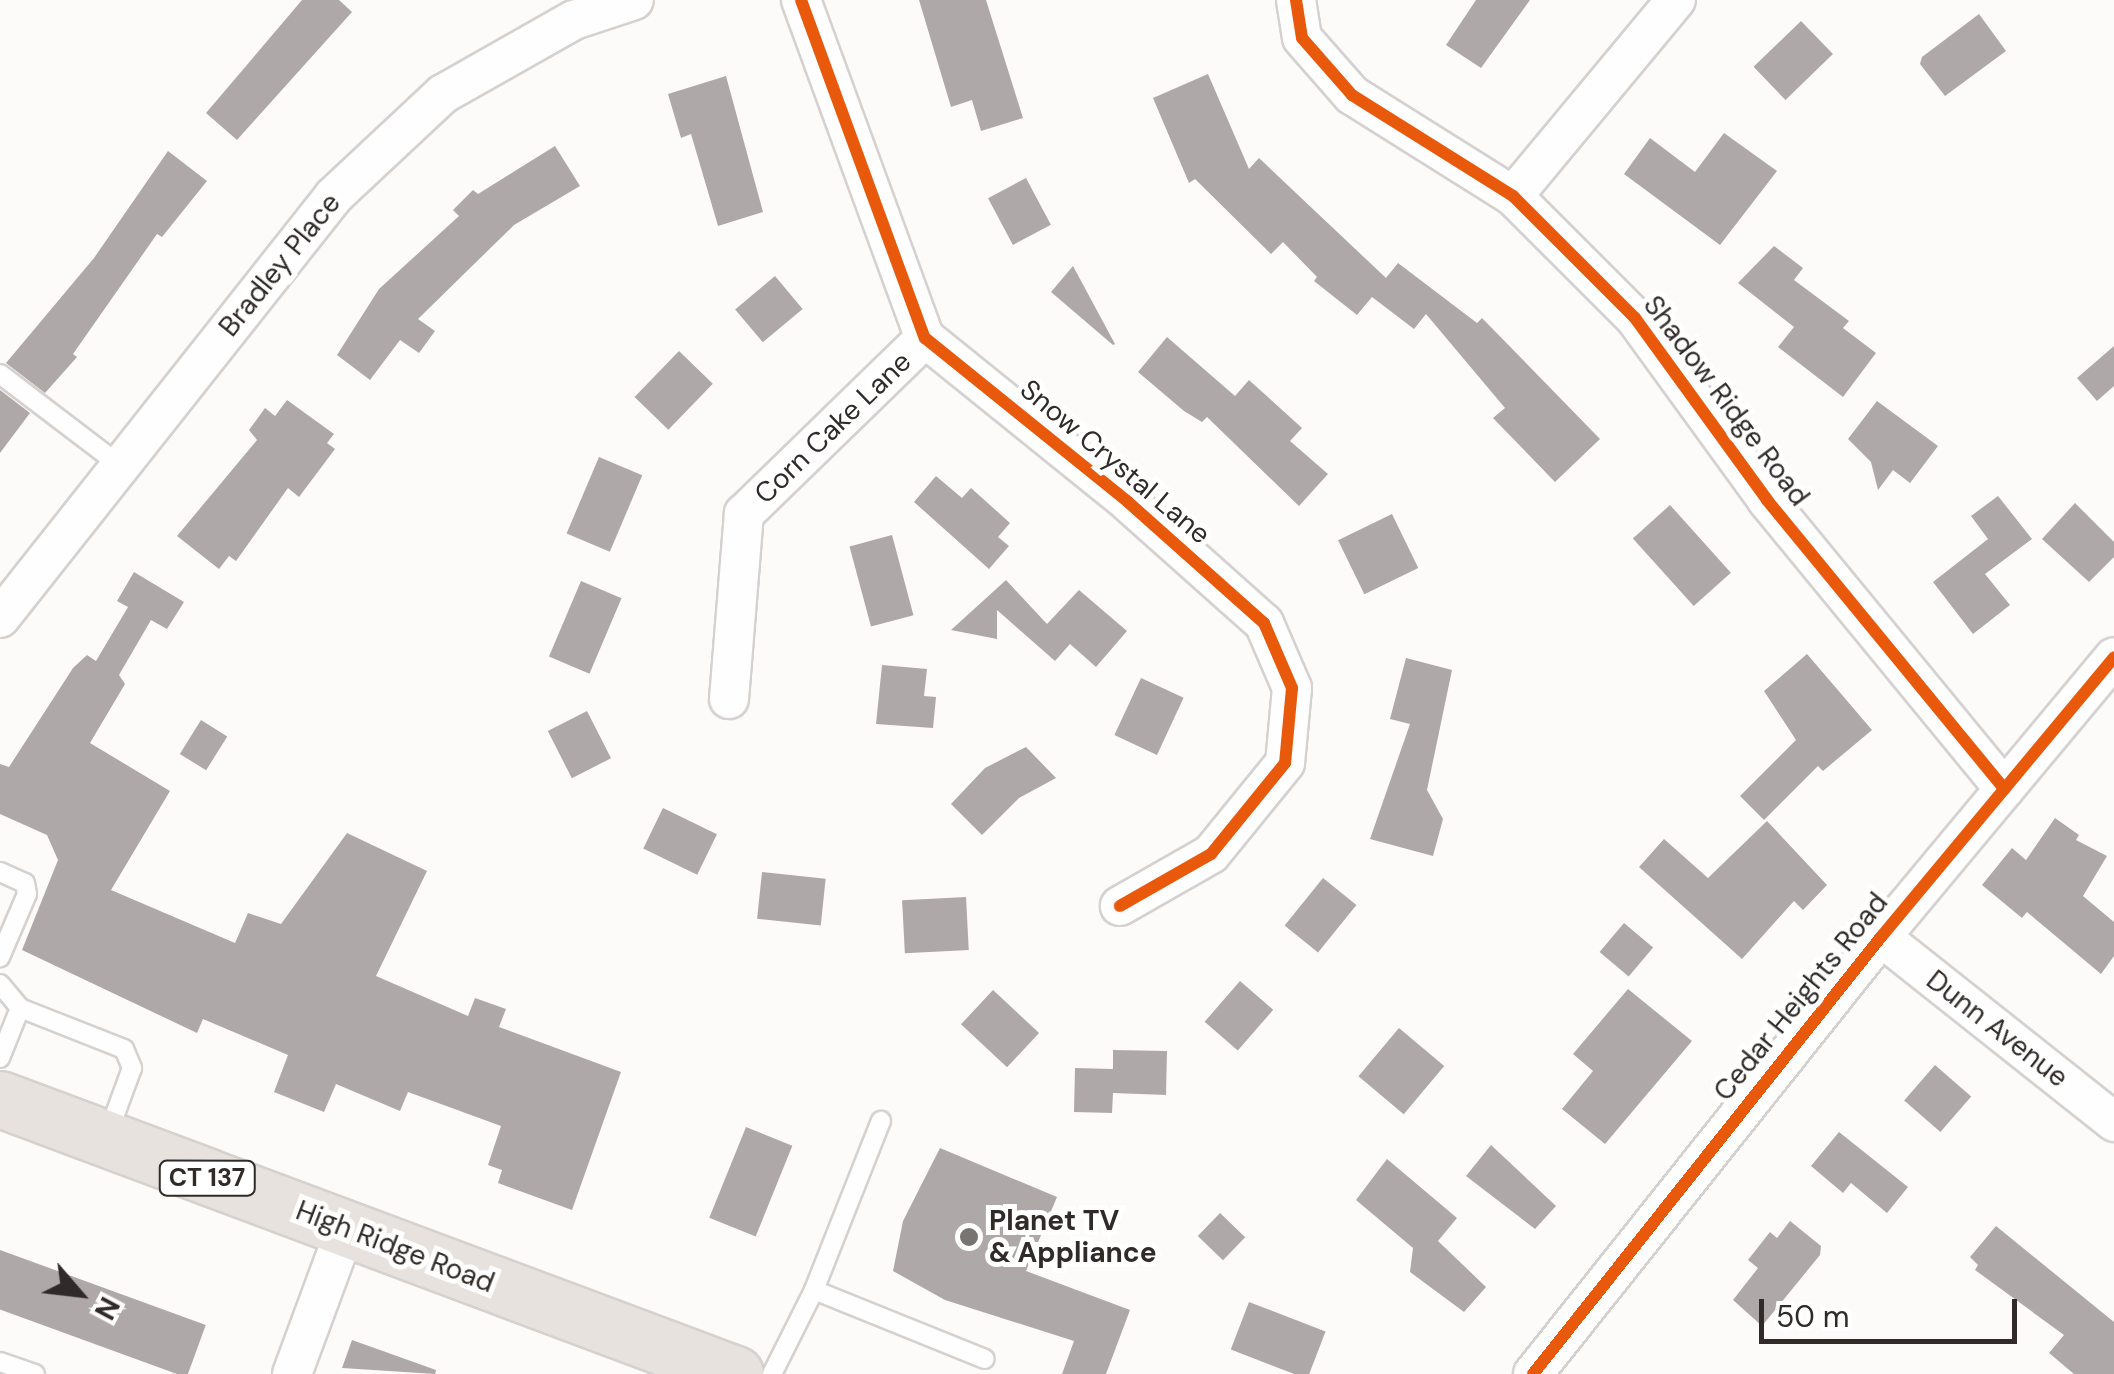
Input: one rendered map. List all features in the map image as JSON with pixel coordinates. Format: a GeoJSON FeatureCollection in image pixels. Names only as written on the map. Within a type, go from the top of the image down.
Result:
{"type":"FeatureCollection","features":[{"type":"Feature","properties":{"kind":"main road","name":"High Ridge Road"},"geometry":{"type":"LineString","coordinates":[[0,1099],[734,1374]]}},
{"type":"Feature","properties":{"kind":"street","name":"Bradley Place"},"geometry":{"type":"LineString","coordinates":[[0,618],[118,464],[334,196],[443,94],[574,20],[634,0]]}},
{"type":"Feature","properties":{"kind":"street"},"geometry":{"type":"LineString","coordinates":[[801,0],[926,338]]}},
{"type":"Feature","properties":{"kind":"street","name":"Shadow Ridge Road"},"geometry":{"type":"LineString","coordinates":[[1296,0],[1302,38],[1352,95],[1512,196],[1636,318],[1767,500],[2004,789]]}},
{"type":"Feature","properties":{"kind":"street"},"geometry":{"type":"LineString","coordinates":[[1512,196],[1676,0]]}},
{"type":"Feature","properties":{"kind":"street","name":"Corn Cake Lane"},"geometry":{"type":"LineString","coordinates":[[729,699],[744,514],[926,338]]}},
{"type":"Feature","properties":{"kind":"street","name":"Snow Crystal Lane"},"geometry":{"type":"LineString","coordinates":[[926,338],[1128,502],[1264,623],[1292,688],[1286,762],[1211,854],[1120,906]]}},
{"type":"Feature","properties":{"kind":"street","name":"Cedar Heights Road"},"geometry":{"type":"LineString","coordinates":[[1533,1374],[1880,936],[2114,657]]}},
{"type":"Feature","properties":{"kind":"street","name":"Dunn Avenue"},"geometry":{"type":"LineString","coordinates":[[1880,936],[2114,1122]]}},
{"type":"Feature","properties":{"kind":"street"},"geometry":{"type":"LineString","coordinates":[[292,1374],[346,1228]]}},
{"type":"Feature","properties":{"kind":"lane"},"geometry":{"type":"LineString","coordinates":[[0,374],[118,464]]}},
{"type":"Feature","properties":{"kind":"lane"},"geometry":{"type":"LineString","coordinates":[[0,872],[25,884],[28,894],[0,956]]}},
{"type":"Feature","properties":{"kind":"lane"},"geometry":{"type":"LineString","coordinates":[[0,984],[20,1008],[132,1058],[106,1140]]}},
{"type":"Feature","properties":{"kind":"lane"},"geometry":{"type":"LineString","coordinates":[[0,1058],[20,1008]]}},
{"type":"Feature","properties":{"kind":"lane"},"geometry":{"type":"LineString","coordinates":[[772,1374],[814,1290],[881,1121]]}},
{"type":"Feature","properties":{"kind":"lane"},"geometry":{"type":"LineString","coordinates":[[814,1290],[985,1359]]}},
{"type":"Feature","properties":{"kind":"lane"},"geometry":{"type":"LineString","coordinates":[[0,1362],[35,1374]]}},
{"type":"Feature","properties":{"kind":"building"},"geometry":{"type":"Polygon","coordinates":[[[302,0],[339,0],[352,12],[237,140],[206,113],[302,0]]]}},
{"type":"Feature","properties":{"kind":"building"},"geometry":{"type":"Polygon","coordinates":[[[919,0],[986,0],[1023,118],[981,131],[972,100],[951,107],[919,0]]]}},
{"type":"Feature","properties":{"kind":"building"},"geometry":{"type":"Polygon","coordinates":[[[1476,0],[1530,0],[1481,68],[1446,45],[1476,0]]]}},
{"type":"Feature","properties":{"kind":"building"},"geometry":{"type":"Polygon","coordinates":[[[1979,14],[2006,51],[1945,96],[1920,64],[1922,57],[1979,14]]]}},
{"type":"Feature","properties":{"kind":"building"},"geometry":{"type":"Polygon","coordinates":[[[1801,21],[1833,54],[1785,100],[1754,67],[1801,21]]]}},
{"type":"Feature","properties":{"kind":"building"},"geometry":{"type":"Polygon","coordinates":[[[1208,74],[1249,169],[1259,158],[1386,278],[1398,263],[1477,323],[1482,318],[1600,439],[1555,482],[1493,418],[1505,408],[1426,314],[1414,329],[1372,297],[1357,315],[1314,281],[1317,277],[1283,242],[1271,254],[1195,179],[1189,183],[1153,98],[1208,74]]]}},
{"type":"Feature","properties":{"kind":"building"},"geometry":{"type":"Polygon","coordinates":[[[726,76],[763,212],[718,226],[691,134],[681,138],[668,94],[726,76]]]}},
{"type":"Feature","properties":{"kind":"building"},"geometry":{"type":"Polygon","coordinates":[[[1724,133],[1777,171],[1720,245],[1624,174],[1650,138],[1695,172],[1724,133]]]}},
{"type":"Feature","properties":{"kind":"building"},"geometry":{"type":"Polygon","coordinates":[[[555,146],[580,186],[514,225],[418,319],[435,331],[419,353],[400,340],[370,380],[337,355],[379,289],[459,216],[453,210],[473,190],[478,194],[555,146]]]}},
{"type":"Feature","properties":{"kind":"building"},"geometry":{"type":"Polygon","coordinates":[[[168,151],[207,181],[162,237],[157,234],[73,354],[77,357],[45,393],[6,363],[94,258],[168,151]]]}},
{"type":"Feature","properties":{"kind":"building"},"geometry":{"type":"Polygon","coordinates":[[[1026,178],[1051,225],[1013,245],[988,198],[1026,178]]]}},
{"type":"Feature","properties":{"kind":"building"},"geometry":{"type":"Polygon","coordinates":[[[1774,246],[1803,268],[1794,280],[1849,321],[1843,328],[1876,353],[1843,397],[1778,347],[1794,327],[1738,283],[1774,246]]]}},
{"type":"Feature","properties":{"kind":"building"},"geometry":{"type":"Polygon","coordinates":[[[1073,266],[1115,344],[1051,292],[1073,266]]]}},
{"type":"Feature","properties":{"kind":"building"},"geometry":{"type":"Polygon","coordinates":[[[775,276],[803,309],[763,342],[735,309],[775,276]]]}},
{"type":"Feature","properties":{"kind":"building"},"geometry":{"type":"Polygon","coordinates":[[[1167,337],[1235,396],[1249,380],[1302,428],[1290,441],[1328,474],[1299,506],[1207,417],[1202,422],[1184,411],[1138,372],[1167,337]]]}},
{"type":"Feature","properties":{"kind":"building"},"geometry":{"type":"Polygon","coordinates":[[[2114,346],[2114,386],[2097,401],[2077,378],[2114,346]]]}},
{"type":"Feature","properties":{"kind":"building"},"geometry":{"type":"Polygon","coordinates":[[[679,351],[713,384],[668,430],[635,397],[679,351]]]}},
{"type":"Feature","properties":{"kind":"building"},"geometry":{"type":"Polygon","coordinates":[[[0,390],[30,413],[0,453],[0,390]]]}},
{"type":"Feature","properties":{"kind":"building"},"geometry":{"type":"Polygon","coordinates":[[[287,400],[334,434],[327,443],[335,449],[299,497],[288,488],[236,561],[229,556],[219,569],[177,536],[257,440],[249,430],[265,408],[275,416],[287,400]]]}},
{"type":"Feature","properties":{"kind":"building"},"geometry":{"type":"Polygon","coordinates":[[[1877,401],[1938,446],[1910,483],[1893,470],[1878,490],[1871,462],[1848,439],[1877,401]]]}},
{"type":"Feature","properties":{"kind":"building"},"geometry":{"type":"Polygon","coordinates":[[[599,457],[642,475],[610,552],[567,533],[599,457]]]}},
{"type":"Feature","properties":{"kind":"building"},"geometry":{"type":"Polygon","coordinates":[[[936,476],[962,498],[971,488],[1010,523],[998,537],[1009,546],[989,569],[914,502],[936,476]]]}},
{"type":"Feature","properties":{"kind":"building"},"geometry":{"type":"Polygon","coordinates":[[[1998,496],[2032,539],[1985,574],[2010,605],[1973,634],[1933,582],[1988,539],[1971,516],[1998,496]]]}},
{"type":"Feature","properties":{"kind":"building"},"geometry":{"type":"Polygon","coordinates":[[[2075,503],[2114,542],[2114,557],[2089,582],[2042,539],[2075,503]]]}},
{"type":"Feature","properties":{"kind":"building"},"geometry":{"type":"Polygon","coordinates":[[[1670,505],[1731,573],[1694,606],[1633,538],[1670,505]]]}},
{"type":"Feature","properties":{"kind":"building"},"geometry":{"type":"Polygon","coordinates":[[[1392,514],[1418,568],[1364,594],[1338,540],[1392,514]]]}},
{"type":"Feature","properties":{"kind":"building"},"geometry":{"type":"Polygon","coordinates":[[[892,535],[913,615],[871,627],[849,546],[892,535]]]}},
{"type":"Feature","properties":{"kind":"building"},"geometry":{"type":"Polygon","coordinates":[[[134,572],[184,602],[167,629],[151,620],[119,675],[125,684],[90,743],[170,791],[111,890],[235,943],[248,913],[281,924],[347,833],[427,871],[376,976],[468,1016],[475,998],[506,1009],[499,1027],[621,1072],[572,1210],[498,1183],[502,1170],[488,1165],[501,1126],[408,1092],[400,1111],[336,1084],[324,1112],[274,1092],[288,1055],[203,1019],[197,1033],[22,950],[58,860],[47,835],[0,814],[0,764],[9,767],[73,668],[87,655],[96,661],[128,607],[117,601],[134,572]]]}},
{"type":"Feature","properties":{"kind":"building"},"geometry":{"type":"Polygon","coordinates":[[[1006,580],[1047,624],[1079,590],[1127,631],[1096,667],[1070,644],[1055,661],[997,610],[997,639],[951,630],[1006,580]]]}},
{"type":"Feature","properties":{"kind":"building"},"geometry":{"type":"Polygon","coordinates":[[[581,581],[622,598],[589,674],[549,656],[581,581]]]}},
{"type":"Feature","properties":{"kind":"building"},"geometry":{"type":"Polygon","coordinates":[[[1807,654],[1872,730],[1823,771],[1818,766],[1764,820],[1740,796],[1796,740],[1764,691],[1807,654]]]}},
{"type":"Feature","properties":{"kind":"building"},"geometry":{"type":"Polygon","coordinates":[[[1406,658],[1452,670],[1427,790],[1443,819],[1433,856],[1370,839],[1410,724],[1390,719],[1406,658]]]}},
{"type":"Feature","properties":{"kind":"building"},"geometry":{"type":"Polygon","coordinates":[[[882,665],[927,669],[924,696],[936,697],[933,728],[876,724],[882,665]]]}},
{"type":"Feature","properties":{"kind":"building"},"geometry":{"type":"Polygon","coordinates":[[[1141,678],[1184,698],[1157,755],[1114,735],[1141,678]]]}},
{"type":"Feature","properties":{"kind":"building"},"geometry":{"type":"Polygon","coordinates":[[[587,711],[611,758],[572,778],[548,731],[587,711]]]}},
{"type":"Feature","properties":{"kind":"building"},"geometry":{"type":"Polygon","coordinates":[[[201,720],[227,736],[206,770],[180,754],[201,720]]]}},
{"type":"Feature","properties":{"kind":"building"},"geometry":{"type":"Polygon","coordinates":[[[1026,747],[1056,778],[1019,798],[982,835],[951,804],[985,768],[1026,747]]]}},
{"type":"Feature","properties":{"kind":"building"},"geometry":{"type":"Polygon","coordinates":[[[663,808],[717,834],[697,875],[643,848],[663,808]]]}},
{"type":"Feature","properties":{"kind":"building"},"geometry":{"type":"Polygon","coordinates":[[[2055,818],[2079,835],[2076,840],[2107,856],[2083,896],[2114,922],[2114,956],[2101,974],[2027,912],[2022,918],[1982,885],[2012,848],[2026,860],[2055,818]]]}},
{"type":"Feature","properties":{"kind":"building"},"geometry":{"type":"Polygon","coordinates":[[[1767,821],[1827,885],[1803,910],[1794,901],[1742,959],[1639,867],[1664,839],[1708,878],[1767,821]]]}},
{"type":"Feature","properties":{"kind":"building"},"geometry":{"type":"Polygon","coordinates":[[[762,872],[826,879],[821,925],[757,919],[762,872]]]}},
{"type":"Feature","properties":{"kind":"building"},"geometry":{"type":"Polygon","coordinates":[[[1323,878],[1356,905],[1318,952],[1285,925],[1323,878]]]}},
{"type":"Feature","properties":{"kind":"building"},"geometry":{"type":"Polygon","coordinates":[[[966,897],[969,950],[905,953],[902,900],[966,897]]]}},
{"type":"Feature","properties":{"kind":"building"},"geometry":{"type":"Polygon","coordinates":[[[1624,923],[1653,947],[1629,977],[1600,952],[1624,923]]]}},
{"type":"Feature","properties":{"kind":"building"},"geometry":{"type":"Polygon","coordinates":[[[1240,981],[1273,1010],[1238,1051],[1205,1022],[1240,981]]]}},
{"type":"Feature","properties":{"kind":"building"},"geometry":{"type":"Polygon","coordinates":[[[1628,989],[1692,1041],[1605,1144],[1562,1109],[1593,1071],[1573,1054],[1628,989]]]}},
{"type":"Feature","properties":{"kind":"building"},"geometry":{"type":"Polygon","coordinates":[[[993,990],[1039,1033],[1007,1067],[961,1024],[993,990]]]}},
{"type":"Feature","properties":{"kind":"building"},"geometry":{"type":"Polygon","coordinates":[[[1399,1028],[1444,1066],[1404,1114],[1359,1076],[1399,1028]]]}},
{"type":"Feature","properties":{"kind":"building"},"geometry":{"type":"Polygon","coordinates":[[[1113,1050],[1167,1051],[1166,1095],[1113,1093],[1112,1113],[1074,1112],[1075,1068],[1113,1069],[1113,1050]]]}},
{"type":"Feature","properties":{"kind":"building"},"geometry":{"type":"Polygon","coordinates":[[[1935,1065],[1971,1096],[1940,1132],[1904,1100],[1935,1065]]]}},
{"type":"Feature","properties":{"kind":"building"},"geometry":{"type":"Polygon","coordinates":[[[746,1127],[792,1146],[756,1237],[709,1218],[746,1127]]]}},
{"type":"Feature","properties":{"kind":"building"},"geometry":{"type":"Polygon","coordinates":[[[1839,1132],[1908,1187],[1887,1213],[1851,1183],[1843,1193],[1811,1166],[1839,1132]]]}},
{"type":"Feature","properties":{"kind":"building"},"geometry":{"type":"Polygon","coordinates":[[[1491,1145],[1556,1206],[1535,1229],[1466,1176],[1491,1145]]]}},
{"type":"Feature","properties":{"kind":"building","name":"Planet TV & Appliance"},"geometry":{"type":"Polygon","coordinates":[[[940,1148],[1057,1197],[1026,1271],[1130,1310],[1106,1374],[1062,1374],[1074,1341],[945,1300],[893,1271],[903,1221],[940,1148]]]}},
{"type":"Feature","properties":{"kind":"building"},"geometry":{"type":"Polygon","coordinates":[[[1387,1159],[1457,1218],[1438,1241],[1486,1287],[1464,1312],[1410,1272],[1413,1248],[1356,1200],[1387,1159]]]}},
{"type":"Feature","properties":{"kind":"building"},"geometry":{"type":"Polygon","coordinates":[[[1220,1213],[1245,1237],[1223,1260],[1198,1236],[1220,1213]]]}},
{"type":"Feature","properties":{"kind":"building"},"geometry":{"type":"Polygon","coordinates":[[[1790,1221],[1821,1246],[1820,1255],[1762,1326],[1733,1300],[1758,1268],[1748,1260],[1770,1232],[1777,1238],[1790,1221]]]}},
{"type":"Feature","properties":{"kind":"building"},"geometry":{"type":"Polygon","coordinates":[[[1996,1226],[2114,1322],[2114,1374],[2074,1374],[2049,1353],[2064,1335],[1975,1270],[1978,1265],[1970,1257],[1996,1226]]]}},
{"type":"Feature","properties":{"kind":"building"},"geometry":{"type":"Polygon","coordinates":[[[0,1250],[206,1325],[188,1374],[177,1374],[0,1310],[0,1250]]]}},
{"type":"Feature","properties":{"kind":"building"},"geometry":{"type":"Polygon","coordinates":[[[1249,1302],[1326,1331],[1309,1374],[1294,1374],[1231,1350],[1249,1302]]]}},
{"type":"Feature","properties":{"kind":"building"},"geometry":{"type":"Polygon","coordinates":[[[352,1340],[436,1370],[435,1374],[342,1368],[352,1340]]]}},
{"type":"Feature","properties":{"kind":"cycle path"},"geometry":{"type":"LineString","coordinates":[[801,0],[925,338],[1128,502],[1264,623],[1292,688],[1285,763],[1211,854],[1120,906]]}},
{"type":"Feature","properties":{"kind":"cycle path"},"geometry":{"type":"LineString","coordinates":[[1296,0],[1302,38],[1352,95],[1513,196],[1635,318],[1767,500],[2004,789]]}},
{"type":"Feature","properties":{"kind":"cycle path"},"geometry":{"type":"LineString","coordinates":[[1533,1374],[1881,937],[2114,657]]}},
{"type":"Feature","properties":{"kind":"place","name":"Planet TV & Appliance"},"geometry":{"type":"Point","coordinates":[969,1237]}}]}
